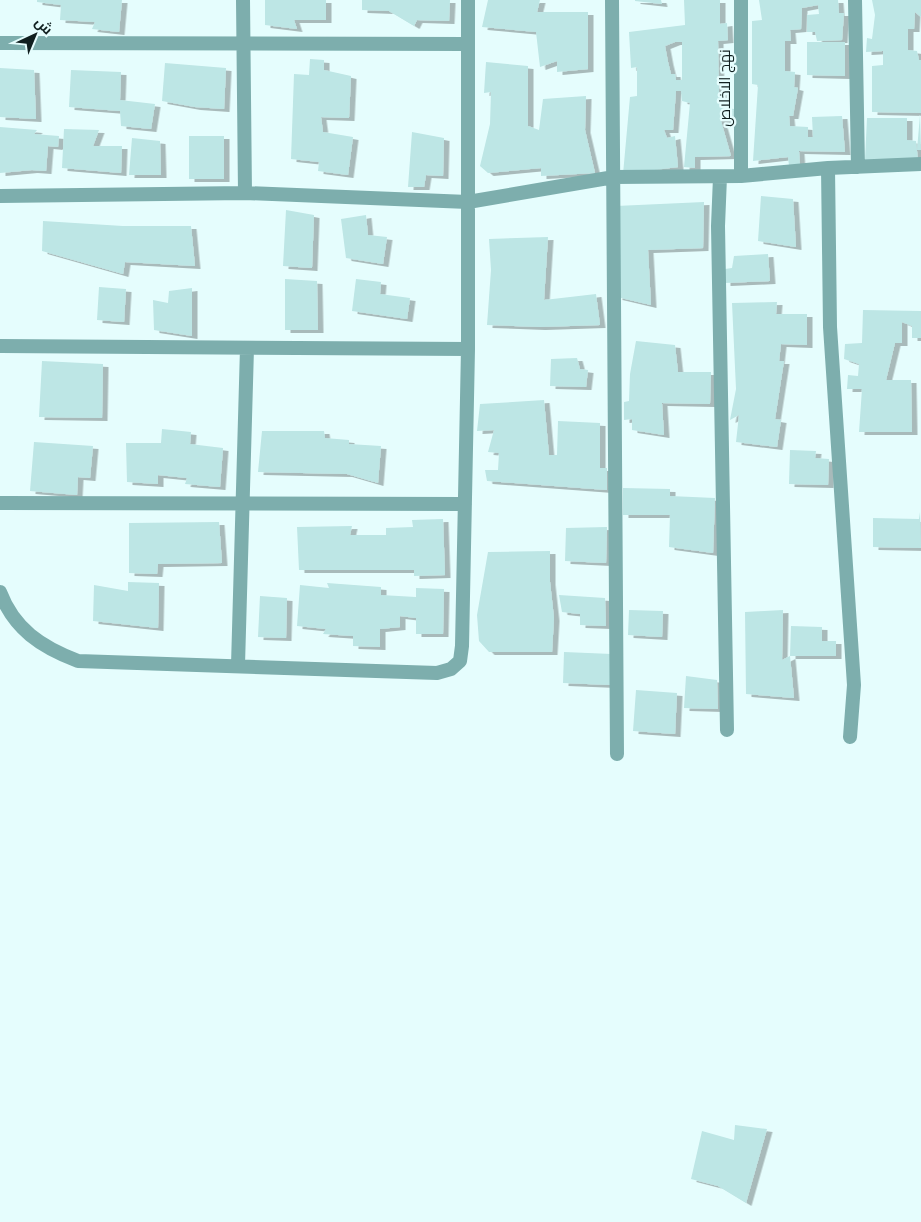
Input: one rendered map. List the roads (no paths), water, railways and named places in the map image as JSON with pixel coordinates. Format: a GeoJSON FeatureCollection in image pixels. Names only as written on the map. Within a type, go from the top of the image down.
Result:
{"type":"FeatureCollection","features":[{"type":"Feature","properties":{"kind":"street"},"geometry":{"type":"LineString","coordinates":[[243,0],[245,192]]}},
{"type":"Feature","properties":{"kind":"street"},"geometry":{"type":"LineString","coordinates":[[0,592],[8,611],[33,637],[52,651],[78,661],[437,673],[451,669],[460,661],[462,646],[468,349],[468,0]]}},
{"type":"Feature","properties":{"kind":"street"},"geometry":{"type":"LineString","coordinates":[[612,0],[617,754]]}},
{"type":"Feature","properties":{"kind":"street","name":"نهج الاخلاص"},"geometry":{"type":"LineString","coordinates":[[740,176],[741,0]]}},
{"type":"Feature","properties":{"kind":"street"},"geometry":{"type":"LineString","coordinates":[[855,0],[858,167]]}},
{"type":"Feature","properties":{"kind":"street"},"geometry":{"type":"LineString","coordinates":[[0,43],[467,44]]}},
{"type":"Feature","properties":{"kind":"street"},"geometry":{"type":"LineString","coordinates":[[0,196],[245,192],[468,202],[614,177],[720,177],[828,168],[921,164]]}},
{"type":"Feature","properties":{"kind":"street"},"geometry":{"type":"LineString","coordinates":[[828,168],[830,327],[854,685],[850,736]]}},
{"type":"Feature","properties":{"kind":"street"},"geometry":{"type":"LineString","coordinates":[[720,177],[718,226],[727,730]]}},
{"type":"Feature","properties":{"kind":"street"},"geometry":{"type":"LineString","coordinates":[[0,346],[468,349]]}},
{"type":"Feature","properties":{"kind":"street"},"geometry":{"type":"LineString","coordinates":[[238,665],[247,348]]}},
{"type":"Feature","properties":{"kind":"street"},"geometry":{"type":"LineString","coordinates":[[0,504],[465,504]]}}]}
